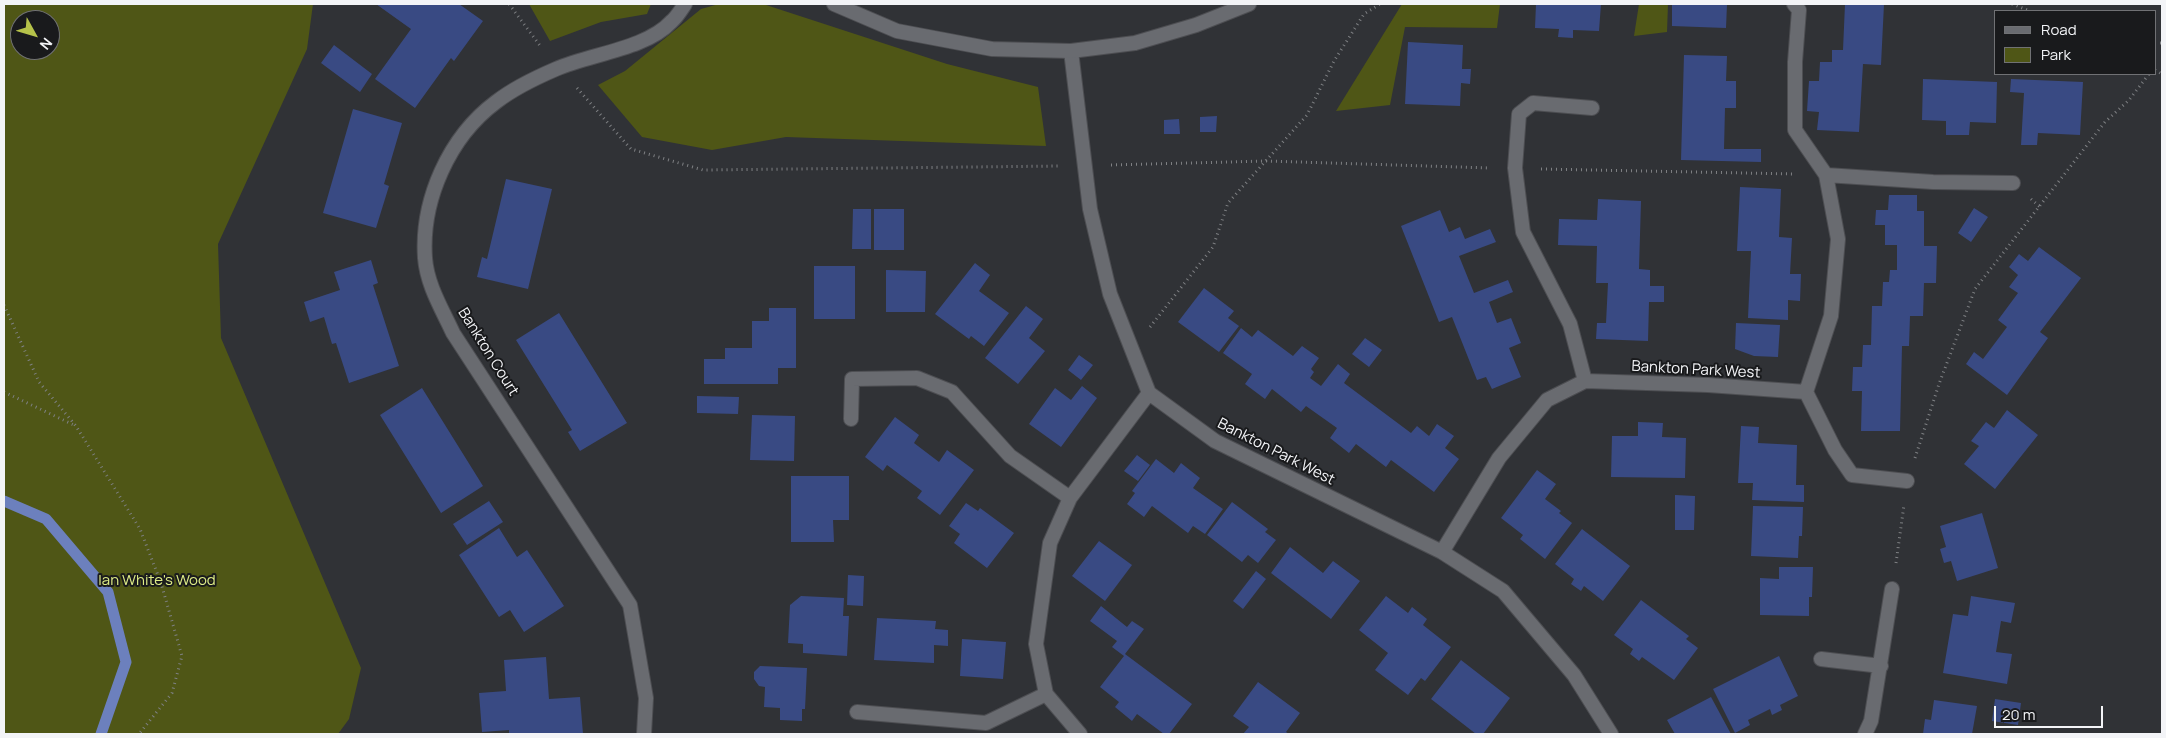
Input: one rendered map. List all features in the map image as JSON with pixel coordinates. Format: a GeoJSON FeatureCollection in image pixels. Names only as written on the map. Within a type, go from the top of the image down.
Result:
{"type":"FeatureCollection","features":[{"type":"Feature","properties":{"kind":"street","name":"Bankton Court"},"geometry":{"type":"LineString","coordinates":[[644,734],[646,698],[630,605],[511,418],[453,333],[433,292],[425,260],[426,221],[435,185],[452,151],[495,102],[524,83],[558,68],[649,39],[671,23],[685,4]]}},
{"type":"Feature","properties":{"kind":"street"},"geometry":{"type":"LineString","coordinates":[[834,4],[897,31],[992,49],[1072,51],[1135,43],[1196,26],[1250,4]]}},
{"type":"Feature","properties":{"kind":"street"},"geometry":{"type":"LineString","coordinates":[[1794,4],[1799,10],[1795,62],[1795,130],[1826,175],[1838,240],[1831,316],[1806,392],[1835,450],[1852,475],[1907,482]]}},
{"type":"Feature","properties":{"kind":"street"},"geometry":{"type":"LineString","coordinates":[[1072,51],[1083,165],[1090,209],[1110,294],[1150,393],[1070,498],[1050,543],[1036,644],[1046,694],[1080,734]]}},
{"type":"Feature","properties":{"kind":"street"},"geometry":{"type":"LineString","coordinates":[[1585,382],[1570,324],[1523,232],[1516,168],[1519,114],[1533,103],[1592,108]]}},
{"type":"Feature","properties":{"kind":"street"},"geometry":{"type":"LineString","coordinates":[[1826,175],[1933,182],[2013,183]]}},
{"type":"Feature","properties":{"kind":"street"},"geometry":{"type":"LineString","coordinates":[[851,419],[852,379],[916,378],[952,392],[1010,456],[1070,498]]}},
{"type":"Feature","properties":{"kind":"street","name":"Bankton Park West"},"geometry":{"type":"LineString","coordinates":[[1442,552],[1499,458],[1547,400],[1585,382],[1708,385],[1806,392]]}},
{"type":"Feature","properties":{"kind":"street","name":"Bankton Park West"},"geometry":{"type":"LineString","coordinates":[[1150,393],[1216,441],[1442,552],[1503,591],[1574,675],[1611,734]]}},
{"type":"Feature","properties":{"kind":"street"},"geometry":{"type":"LineString","coordinates":[[1865,734],[1871,722],[1892,589]]}},
{"type":"Feature","properties":{"kind":"street"},"geometry":{"type":"LineString","coordinates":[[1821,659],[1881,666]]}},
{"type":"Feature","properties":{"kind":"street"},"geometry":{"type":"LineString","coordinates":[[857,712],[986,723],[1046,694]]}},
{"type":"Feature","properties":{"kind":"path"},"geometry":{"type":"LineString","coordinates":[[509,4],[528,32],[558,68],[631,149],[703,170],[1266,161],[1826,175]]}},
{"type":"Feature","properties":{"kind":"path"},"geometry":{"type":"LineString","coordinates":[[1128,339],[1146,332],[1213,247],[1228,203],[1307,115],[1334,61],[1364,14],[1380,4]]}},
{"type":"Feature","properties":{"kind":"path"},"geometry":{"type":"LineString","coordinates":[[2012,4],[2027,10]]}},
{"type":"Feature","properties":{"kind":"path"},"geometry":{"type":"LineString","coordinates":[[1892,589],[1907,482],[1939,384],[1975,289],[2105,122],[2129,100],[2149,75]]}},
{"type":"Feature","properties":{"kind":"path"},"geometry":{"type":"LineString","coordinates":[[4,305],[39,382],[76,426],[140,529],[161,583],[182,656],[172,693],[139,734]]}},
{"type":"Feature","properties":{"kind":"path"},"geometry":{"type":"LineString","coordinates":[[4,392],[76,426]]}},
{"type":"Feature","properties":{"kind":"green space","name":"Ian White's Wood"},"geometry":{"type":"Polygon","coordinates":[[[4,4],[313,4],[307,49],[218,244],[221,338],[361,668],[349,719],[338,734],[4,734],[4,4]]]}},
{"type":"Feature","properties":{"kind":"green space"},"geometry":{"type":"Polygon","coordinates":[[[529,4],[651,4],[647,14],[601,22],[550,41],[529,4]]]}},
{"type":"Feature","properties":{"kind":"green space"},"geometry":{"type":"Polygon","coordinates":[[[719,4],[763,4],[947,64],[1038,87],[1046,146],[786,137],[712,150],[642,137],[598,85],[625,71],[701,9],[719,4]]]}},
{"type":"Feature","properties":{"kind":"green space"},"geometry":{"type":"Polygon","coordinates":[[[1402,4],[1500,4],[1497,28],[1405,27],[1390,105],[1336,111],[1402,4]]]}},
{"type":"Feature","properties":{"kind":"green space"},"geometry":{"type":"Polygon","coordinates":[[[1639,4],[1668,4],[1667,32],[1634,36],[1639,4]]]}},
{"type":"Feature","properties":{"kind":"building"},"geometry":{"type":"Polygon","coordinates":[[[376,4],[459,4],[483,21],[454,61],[451,58],[415,108],[375,79],[411,29],[376,4]]]}},
{"type":"Feature","properties":{"kind":"building"},"geometry":{"type":"Polygon","coordinates":[[[1536,4],[1601,4],[1599,31],[1573,30],[1573,38],[1558,37],[1559,29],[1535,28],[1536,4]]]}},
{"type":"Feature","properties":{"kind":"building"},"geometry":{"type":"Polygon","coordinates":[[[1672,4],[1727,4],[1726,28],[1672,26],[1672,4]]]}},
{"type":"Feature","properties":{"kind":"building"},"geometry":{"type":"Polygon","coordinates":[[[1845,4],[1884,4],[1881,65],[1863,64],[1859,132],[1817,130],[1819,112],[1807,111],[1809,81],[1819,81],[1820,62],[1832,62],[1832,50],[1843,50],[1845,4]]]}},
{"type":"Feature","properties":{"kind":"building"},"geometry":{"type":"Polygon","coordinates":[[[1408,42],[1463,45],[1462,69],[1471,69],[1470,84],[1461,83],[1460,106],[1405,104],[1408,42]]]}},
{"type":"Feature","properties":{"kind":"building"},"geometry":{"type":"Polygon","coordinates":[[[334,45],[372,74],[360,92],[321,63],[334,45]]]}},
{"type":"Feature","properties":{"kind":"building"},"geometry":{"type":"Polygon","coordinates":[[[1684,55],[1727,56],[1726,81],[1736,81],[1736,108],[1725,108],[1724,149],[1761,149],[1761,162],[1681,160],[1684,55]]]}},
{"type":"Feature","properties":{"kind":"building"},"geometry":{"type":"Polygon","coordinates":[[[1923,79],[1997,82],[1996,123],[1970,122],[1969,135],[1946,135],[1946,121],[1922,120],[1923,79]]]}},
{"type":"Feature","properties":{"kind":"building"},"geometry":{"type":"Polygon","coordinates":[[[2011,79],[2083,82],[2080,135],[2038,133],[2037,145],[2021,145],[2024,93],[2010,92],[2011,79]]]}},
{"type":"Feature","properties":{"kind":"building"},"geometry":{"type":"Polygon","coordinates":[[[353,109],[402,123],[384,184],[389,186],[376,228],[323,213],[353,109]]]}},
{"type":"Feature","properties":{"kind":"building"},"geometry":{"type":"Polygon","coordinates":[[[1217,116],[1216,132],[1200,132],[1200,117],[1217,116]]]}},
{"type":"Feature","properties":{"kind":"building"},"geometry":{"type":"Polygon","coordinates":[[[1179,119],[1180,134],[1164,134],[1164,120],[1179,119]]]}},
{"type":"Feature","properties":{"kind":"building"},"geometry":{"type":"Polygon","coordinates":[[[506,179],[552,189],[528,289],[477,277],[482,257],[487,259],[506,179]]]}},
{"type":"Feature","properties":{"kind":"building"},"geometry":{"type":"Polygon","coordinates":[[[1740,187],[1781,189],[1779,237],[1792,238],[1790,274],[1801,274],[1800,301],[1788,300],[1788,320],[1748,318],[1751,251],[1737,251],[1740,187]]]}},
{"type":"Feature","properties":{"kind":"building"},"geometry":{"type":"Polygon","coordinates":[[[1889,195],[1917,195],[1917,211],[1924,211],[1924,246],[1937,246],[1936,283],[1924,283],[1923,316],[1910,316],[1909,346],[1902,346],[1900,431],[1861,431],[1862,391],[1852,391],[1853,367],[1862,367],[1863,345],[1871,345],[1872,306],[1882,306],[1883,282],[1889,282],[1890,270],[1897,270],[1897,245],[1885,245],[1885,225],[1875,225],[1876,210],[1888,210],[1889,195]]]}},
{"type":"Feature","properties":{"kind":"building"},"geometry":{"type":"Polygon","coordinates":[[[1598,199],[1641,201],[1639,269],[1650,270],[1650,286],[1664,286],[1664,302],[1649,302],[1648,341],[1596,339],[1597,323],[1606,323],[1608,283],[1596,283],[1597,246],[1558,245],[1559,219],[1597,220],[1598,199]]]}},
{"type":"Feature","properties":{"kind":"building"},"geometry":{"type":"Polygon","coordinates":[[[1974,208],[1988,217],[1971,242],[1958,233],[1974,208]]]}},
{"type":"Feature","properties":{"kind":"building"},"geometry":{"type":"Polygon","coordinates":[[[853,209],[871,209],[871,249],[852,249],[853,209]]]}},
{"type":"Feature","properties":{"kind":"building"},"geometry":{"type":"Polygon","coordinates":[[[874,209],[904,209],[904,250],[874,250],[874,209]]]}},
{"type":"Feature","properties":{"kind":"building"},"geometry":{"type":"Polygon","coordinates":[[[1440,210],[1449,232],[1460,227],[1465,239],[1490,229],[1496,242],[1459,256],[1474,293],[1508,280],[1513,292],[1489,302],[1497,323],[1511,318],[1521,343],[1509,348],[1521,377],[1492,389],[1486,377],[1477,380],[1452,317],[1439,322],[1401,226],[1440,210]]]}},
{"type":"Feature","properties":{"kind":"building"},"geometry":{"type":"Polygon","coordinates":[[[2039,247],[2081,278],[2040,332],[2048,338],[2007,395],[1966,364],[1974,352],[1983,359],[2007,327],[1998,320],[2018,293],[2009,287],[2018,275],[2009,267],[2019,254],[2028,261],[2039,247]]]}},
{"type":"Feature","properties":{"kind":"building"},"geometry":{"type":"Polygon","coordinates":[[[371,260],[378,283],[373,285],[399,366],[349,383],[336,343],[332,344],[324,317],[310,322],[304,302],[340,290],[334,272],[371,260]]]}},
{"type":"Feature","properties":{"kind":"building"},"geometry":{"type":"Polygon","coordinates":[[[975,263],[990,275],[979,291],[1009,313],[984,346],[971,336],[969,339],[935,314],[975,263]]]}},
{"type":"Feature","properties":{"kind":"building"},"geometry":{"type":"Polygon","coordinates":[[[814,266],[855,266],[855,319],[814,319],[814,266]]]}},
{"type":"Feature","properties":{"kind":"building"},"geometry":{"type":"Polygon","coordinates":[[[886,270],[926,271],[925,312],[886,312],[886,270]]]}},
{"type":"Feature","properties":{"kind":"building"},"geometry":{"type":"Polygon","coordinates":[[[1204,288],[1234,311],[1228,318],[1239,326],[1219,352],[1178,322],[1204,288]]]}},
{"type":"Feature","properties":{"kind":"building"},"geometry":{"type":"Polygon","coordinates":[[[1026,306],[1043,319],[1029,338],[1045,351],[1018,384],[985,358],[1026,306]]]}},
{"type":"Feature","properties":{"kind":"building"},"geometry":{"type":"Polygon","coordinates":[[[769,308],[796,308],[796,368],[778,368],[778,384],[704,384],[704,359],[725,359],[725,348],[752,348],[752,321],[769,321],[769,308]]]}},
{"type":"Feature","properties":{"kind":"building"},"geometry":{"type":"Polygon","coordinates":[[[559,313],[627,423],[580,451],[568,432],[572,430],[516,340],[559,313]]]}},
{"type":"Feature","properties":{"kind":"building"},"geometry":{"type":"Polygon","coordinates":[[[1736,323],[1780,325],[1778,357],[1754,356],[1735,349],[1736,323]]]}},
{"type":"Feature","properties":{"kind":"building"},"geometry":{"type":"Polygon","coordinates":[[[1241,328],[1252,337],[1258,330],[1293,356],[1302,346],[1319,358],[1311,369],[1314,372],[1310,378],[1321,386],[1338,364],[1350,374],[1344,383],[1411,433],[1417,426],[1429,436],[1437,424],[1454,436],[1445,448],[1459,459],[1434,492],[1391,460],[1386,467],[1356,444],[1349,453],[1330,438],[1337,428],[1306,406],[1301,412],[1272,389],[1265,399],[1245,384],[1252,374],[1223,353],[1241,328]]]}},
{"type":"Feature","properties":{"kind":"building"},"geometry":{"type":"Polygon","coordinates":[[[1365,338],[1382,350],[1369,367],[1352,354],[1365,338]]]}},
{"type":"Feature","properties":{"kind":"building"},"geometry":{"type":"Polygon","coordinates":[[[1079,355],[1093,365],[1081,380],[1068,370],[1079,355]]]}},
{"type":"Feature","properties":{"kind":"building"},"geometry":{"type":"Polygon","coordinates":[[[1082,386],[1097,398],[1061,447],[1029,424],[1055,388],[1071,400],[1082,386]]]}},
{"type":"Feature","properties":{"kind":"building"},"geometry":{"type":"Polygon","coordinates":[[[422,388],[483,486],[441,513],[380,415],[422,388]]]}},
{"type":"Feature","properties":{"kind":"building"},"geometry":{"type":"Polygon","coordinates":[[[697,396],[739,397],[738,414],[697,413],[697,396]]]}},
{"type":"Feature","properties":{"kind":"building"},"geometry":{"type":"Polygon","coordinates":[[[2007,410],[2038,435],[1995,489],[1964,464],[1979,446],[1971,441],[1986,422],[1994,428],[2007,410]]]}},
{"type":"Feature","properties":{"kind":"building"},"geometry":{"type":"Polygon","coordinates":[[[752,415],[795,416],[794,461],[750,460],[752,415]]]}},
{"type":"Feature","properties":{"kind":"building"},"geometry":{"type":"Polygon","coordinates":[[[895,417],[919,435],[914,443],[939,462],[947,450],[974,470],[940,515],[917,498],[922,491],[887,465],[883,471],[865,457],[895,417]]]}},
{"type":"Feature","properties":{"kind":"building"},"geometry":{"type":"Polygon","coordinates":[[[1638,422],[1663,423],[1662,437],[1686,438],[1685,478],[1611,477],[1612,436],[1638,436],[1638,422]]]}},
{"type":"Feature","properties":{"kind":"building"},"geometry":{"type":"Polygon","coordinates":[[[1741,426],[1759,427],[1758,443],[1797,445],[1796,485],[1804,485],[1804,502],[1752,500],[1753,483],[1738,483],[1741,426]]]}},
{"type":"Feature","properties":{"kind":"building"},"geometry":{"type":"Polygon","coordinates":[[[1137,455],[1150,465],[1138,481],[1124,471],[1137,455]]]}},
{"type":"Feature","properties":{"kind":"building"},"geometry":{"type":"Polygon","coordinates":[[[1156,459],[1174,473],[1181,463],[1200,478],[1193,488],[1223,509],[1205,534],[1193,526],[1188,533],[1152,506],[1144,517],[1127,504],[1135,493],[1132,491],[1156,459]]]}},
{"type":"Feature","properties":{"kind":"building"},"geometry":{"type":"Polygon","coordinates":[[[1537,470],[1556,484],[1545,499],[1561,511],[1559,513],[1572,523],[1545,559],[1520,539],[1523,535],[1501,518],[1537,470]]]}},
{"type":"Feature","properties":{"kind":"building"},"geometry":{"type":"Polygon","coordinates":[[[791,476],[849,476],[849,520],[833,520],[834,542],[791,542],[791,476]]]}},
{"type":"Feature","properties":{"kind":"building"},"geometry":{"type":"Polygon","coordinates":[[[1675,495],[1695,496],[1694,530],[1675,530],[1675,495]]]}},
{"type":"Feature","properties":{"kind":"building"},"geometry":{"type":"Polygon","coordinates":[[[489,501],[503,522],[467,545],[453,524],[489,501]]]}},
{"type":"Feature","properties":{"kind":"building"},"geometry":{"type":"Polygon","coordinates":[[[1232,502],[1268,529],[1265,532],[1276,540],[1258,563],[1248,555],[1242,562],[1207,535],[1232,502]]]}},
{"type":"Feature","properties":{"kind":"building"},"geometry":{"type":"Polygon","coordinates":[[[966,503],[978,511],[980,508],[1014,533],[987,568],[954,543],[960,534],[949,526],[966,503]]]}},
{"type":"Feature","properties":{"kind":"building"},"geometry":{"type":"Polygon","coordinates":[[[1753,506],[1803,507],[1802,536],[1799,536],[1798,558],[1751,556],[1753,506]]]}},
{"type":"Feature","properties":{"kind":"building"},"geometry":{"type":"Polygon","coordinates":[[[1982,513],[1998,568],[1957,581],[1951,561],[1944,563],[1940,549],[1946,547],[1940,526],[1982,513]]]}},
{"type":"Feature","properties":{"kind":"building"},"geometry":{"type":"Polygon","coordinates":[[[499,528],[517,557],[527,550],[564,606],[524,632],[510,610],[499,617],[459,555],[499,528]]]}},
{"type":"Feature","properties":{"kind":"building"},"geometry":{"type":"Polygon","coordinates":[[[1582,529],[1630,566],[1603,601],[1584,586],[1581,591],[1571,584],[1574,579],[1555,564],[1582,529]]]}},
{"type":"Feature","properties":{"kind":"building"},"geometry":{"type":"Polygon","coordinates":[[[1099,541],[1132,565],[1105,601],[1072,576],[1099,541]]]}},
{"type":"Feature","properties":{"kind":"building"},"geometry":{"type":"Polygon","coordinates":[[[1290,547],[1323,573],[1333,561],[1360,581],[1331,619],[1271,573],[1290,547]]]}},
{"type":"Feature","properties":{"kind":"building"},"geometry":{"type":"Polygon","coordinates":[[[1779,567],[1813,567],[1812,597],[1809,597],[1809,616],[1760,615],[1760,578],[1779,579],[1779,567]]]}},
{"type":"Feature","properties":{"kind":"building"},"geometry":{"type":"Polygon","coordinates":[[[1256,571],[1266,579],[1243,609],[1233,601],[1256,571]]]}},
{"type":"Feature","properties":{"kind":"building"},"geometry":{"type":"Polygon","coordinates":[[[848,575],[864,576],[863,606],[847,605],[848,575]]]}},
{"type":"Feature","properties":{"kind":"building"},"geometry":{"type":"Polygon","coordinates":[[[801,596],[844,598],[843,616],[849,616],[847,656],[803,653],[803,644],[788,643],[790,605],[801,596]]]}},
{"type":"Feature","properties":{"kind":"building"},"geometry":{"type":"Polygon","coordinates":[[[1386,596],[1408,613],[1412,607],[1427,619],[1423,625],[1451,647],[1425,681],[1421,678],[1408,695],[1375,670],[1388,653],[1359,630],[1386,596]]]}},
{"type":"Feature","properties":{"kind":"building"},"geometry":{"type":"Polygon","coordinates":[[[1971,596],[2015,603],[2011,623],[2001,621],[1996,652],[2012,654],[2007,684],[1943,673],[1953,614],[1968,616],[1971,596]]]}},
{"type":"Feature","properties":{"kind":"building"},"geometry":{"type":"Polygon","coordinates":[[[1641,600],[1689,636],[1686,639],[1698,648],[1674,680],[1642,657],[1639,661],[1630,654],[1633,649],[1614,635],[1641,600]]]}},
{"type":"Feature","properties":{"kind":"building"},"geometry":{"type":"Polygon","coordinates":[[[1101,606],[1127,627],[1132,621],[1144,629],[1125,654],[1192,704],[1169,734],[1164,734],[1137,714],[1132,721],[1115,707],[1119,702],[1100,687],[1124,656],[1112,647],[1117,641],[1090,621],[1101,606]]]}},
{"type":"Feature","properties":{"kind":"building"},"geometry":{"type":"Polygon","coordinates":[[[877,618],[936,621],[935,629],[948,630],[948,646],[934,645],[934,663],[874,660],[877,618]]]}},
{"type":"Feature","properties":{"kind":"building"},"geometry":{"type":"Polygon","coordinates":[[[962,639],[1006,642],[1003,679],[960,676],[962,639]]]}},
{"type":"Feature","properties":{"kind":"building"},"geometry":{"type":"Polygon","coordinates":[[[1779,656],[1798,696],[1780,705],[1782,710],[1772,715],[1770,709],[1748,720],[1750,725],[1735,733],[1713,689],[1779,656]]]}},
{"type":"Feature","properties":{"kind":"building"},"geometry":{"type":"Polygon","coordinates":[[[546,657],[549,699],[580,697],[583,734],[509,734],[509,730],[482,732],[479,693],[506,691],[504,660],[546,657]]]}},
{"type":"Feature","properties":{"kind":"building"},"geometry":{"type":"Polygon","coordinates":[[[1461,660],[1510,698],[1483,734],[1476,734],[1431,699],[1461,660]]]}},
{"type":"Feature","properties":{"kind":"building"},"geometry":{"type":"Polygon","coordinates":[[[760,666],[807,668],[805,709],[802,709],[802,721],[780,720],[780,708],[764,707],[765,687],[759,686],[754,679],[754,672],[760,666]]]}},
{"type":"Feature","properties":{"kind":"building"},"geometry":{"type":"Polygon","coordinates":[[[1258,682],[1300,713],[1286,732],[1289,734],[1243,734],[1249,727],[1233,716],[1258,682]]]}},
{"type":"Feature","properties":{"kind":"building"},"geometry":{"type":"Polygon","coordinates":[[[1711,697],[1731,734],[1675,734],[1667,720],[1711,697]]]}},
{"type":"Feature","properties":{"kind":"building"},"geometry":{"type":"Polygon","coordinates":[[[1995,699],[2021,703],[2018,725],[1992,721],[1995,699]]]}},
{"type":"Feature","properties":{"kind":"building"},"geometry":{"type":"Polygon","coordinates":[[[1934,700],[1977,706],[1972,734],[1923,734],[1925,719],[1931,720],[1934,700]]]}},
{"type":"Feature","properties":{"kind":"waterway"},"geometry":{"type":"LineString","coordinates":[[4,501],[46,519],[108,592],[126,662],[101,734]]}}]}
